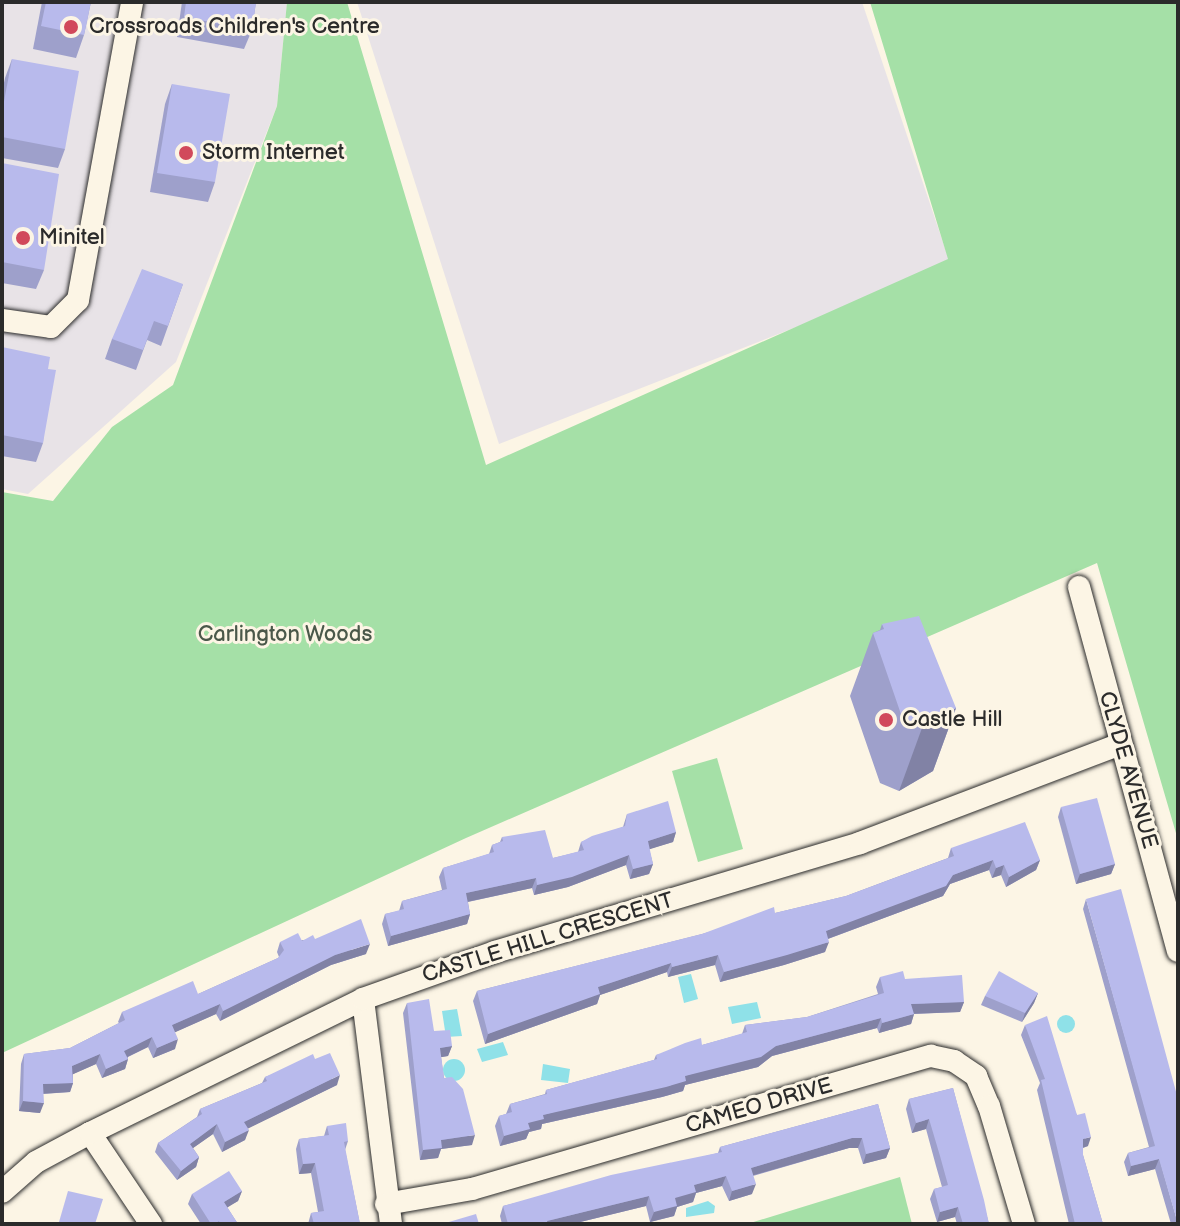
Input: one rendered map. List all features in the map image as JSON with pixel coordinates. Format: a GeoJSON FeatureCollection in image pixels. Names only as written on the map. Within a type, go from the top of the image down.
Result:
{"type":"FeatureCollection","features":[{"type":"Feature","properties":{"kind":"street"},"geometry":{"type":"LineString","coordinates":[[2,320],[51,327],[78,300],[132,2]]}},
{"type":"Feature","properties":{"kind":"street","name":"CLYDE AVENUE"},"geometry":{"type":"LineString","coordinates":[[1079,587],[1178,951]]}},
{"type":"Feature","properties":{"kind":"street","name":"CASTLE HILL CRESCENT"},"geometry":{"type":"LineString","coordinates":[[2,1192],[36,1162],[90,1133],[363,999],[495,952],[860,843],[1121,744]]}},
{"type":"Feature","properties":{"kind":"street"},"geometry":{"type":"LineString","coordinates":[[363,999],[388,1214]]}},
{"type":"Feature","properties":{"kind":"street","name":"CAMEO DRIVE"},"geometry":{"type":"LineString","coordinates":[[388,1214],[931,1056],[954,1061],[976,1076],[1024,1224]]}},
{"type":"Feature","properties":{"kind":"street"},"geometry":{"type":"LineString","coordinates":[[90,1133],[151,1224]]}},
{"type":"Feature","properties":{"kind":"shaded area"},"geometry":{"type":"Polygon","coordinates":[[[2,2],[287,2],[277,106],[176,362],[28,494],[2,489],[2,2]]]}},
{"type":"Feature","properties":{"kind":"shaded area"},"geometry":{"type":"Polygon","coordinates":[[[357,2],[862,2],[951,266],[499,444],[357,2]]]}},
{"type":"Feature","properties":{"kind":"green space","name":"Carlington Woods"},"geometry":{"type":"Polygon","coordinates":[[[287,2],[347,2],[486,465],[948,259],[870,2],[1178,2],[1178,840],[1097,563],[466,838],[2,1053],[2,492],[53,501],[112,427],[173,385],[277,106],[287,2]]]}},
{"type":"Feature","properties":{"kind":"green space"},"geometry":{"type":"Polygon","coordinates":[[[717,758],[743,849],[698,862],[672,771],[717,758]]]}},
{"type":"Feature","properties":{"kind":"green space"},"geometry":{"type":"Polygon","coordinates":[[[900,1177],[912,1224],[747,1224],[900,1177]]]}},
{"type":"Feature","properties":{"kind":"water"},"geometry":{"type":"Polygon","coordinates":[[[691,974],[698,999],[684,1003],[678,977],[691,974]]]}},
{"type":"Feature","properties":{"kind":"water"},"geometry":{"type":"Polygon","coordinates":[[[757,1002],[761,1018],[732,1024],[728,1007],[757,1002]]]}},
{"type":"Feature","properties":{"kind":"water"},"geometry":{"type":"Polygon","coordinates":[[[457,1009],[462,1036],[446,1037],[442,1011],[457,1009]]]}},
{"type":"Feature","properties":{"kind":"water"},"geometry":{"type":"Polygon","coordinates":[[[1066,1015],[1075,1024],[1066,1033],[1057,1024],[1066,1015]]]}},
{"type":"Feature","properties":{"kind":"water"},"geometry":{"type":"Polygon","coordinates":[[[503,1042],[508,1055],[482,1062],[477,1049],[503,1042]]]}},
{"type":"Feature","properties":{"kind":"water"},"geometry":{"type":"Polygon","coordinates":[[[454,1059],[465,1070],[454,1081],[443,1070],[454,1059]]]}},
{"type":"Feature","properties":{"kind":"water"},"geometry":{"type":"Polygon","coordinates":[[[543,1064],[570,1069],[568,1083],[541,1080],[543,1064]]]}},
{"type":"Feature","properties":{"kind":"water"},"geometry":{"type":"Polygon","coordinates":[[[708,1201],[715,1206],[714,1213],[686,1217],[686,1208],[708,1201]]]}},
{"type":"Feature","properties":{"kind":"building"},"geometry":{"type":"Polygon","coordinates":[[[46,2],[91,2],[84,35],[41,26],[46,2]]]}},
{"type":"Feature","properties":{"kind":"building"},"geometry":{"type":"Polygon","coordinates":[[[186,2],[256,2],[252,30],[184,17],[186,2]]]}},
{"type":"Feature","properties":{"kind":"building"},"geometry":{"type":"Polygon","coordinates":[[[12,59],[79,71],[65,149],[2,137],[2,112],[12,59]]]}},
{"type":"Feature","properties":{"kind":"building","name":"Storm Internet"},"geometry":{"type":"Polygon","coordinates":[[[172,84],[230,94],[215,182],[157,173],[172,84]]]}},
{"type":"Feature","properties":{"kind":"building","name":"Minitel"},"geometry":{"type":"Polygon","coordinates":[[[2,163],[59,174],[44,270],[2,262],[2,163]]]}},
{"type":"Feature","properties":{"kind":"building"},"geometry":{"type":"Polygon","coordinates":[[[142,269],[183,284],[168,326],[154,321],[143,350],[112,339],[142,269]]]}},
{"type":"Feature","properties":{"kind":"building"},"geometry":{"type":"Polygon","coordinates":[[[2,347],[50,357],[48,369],[56,370],[43,443],[2,435],[2,347]]]}},
{"type":"Feature","properties":{"kind":"building"},"geometry":{"type":"Polygon","coordinates":[[[919,616],[956,708],[922,728],[903,720],[873,633],[884,629],[882,624],[919,616]]]}},
{"type":"Feature","properties":{"kind":"building"},"geometry":{"type":"Polygon","coordinates":[[[1097,798],[1115,864],[1080,874],[1061,807],[1097,798]]]}},
{"type":"Feature","properties":{"kind":"building"},"geometry":{"type":"Polygon","coordinates":[[[668,801],[676,832],[648,841],[653,864],[633,869],[629,855],[572,877],[537,885],[536,878],[466,893],[470,914],[391,936],[385,914],[404,909],[402,901],[447,889],[443,868],[494,852],[492,845],[503,841],[502,837],[545,830],[553,858],[584,850],[581,842],[625,826],[627,814],[668,801]]]}},
{"type":"Feature","properties":{"kind":"building"},"geometry":{"type":"Polygon","coordinates":[[[1025,822],[1040,860],[1009,877],[1004,865],[996,868],[993,860],[953,875],[946,886],[826,931],[829,942],[724,972],[718,955],[672,967],[671,963],[598,987],[600,994],[488,1034],[477,991],[702,934],[774,907],[775,913],[846,896],[954,856],[951,848],[1025,822]]]}},
{"type":"Feature","properties":{"kind":"building"},"geometry":{"type":"Polygon","coordinates":[[[1121,889],[1178,1099],[1178,1224],[1159,1159],[1131,1166],[1128,1153],[1155,1146],[1086,899],[1121,889]]]}},
{"type":"Feature","properties":{"kind":"building"},"geometry":{"type":"Polygon","coordinates":[[[361,919],[370,944],[335,955],[223,1011],[220,1004],[172,1025],[178,1039],[157,1048],[152,1037],[124,1051],[128,1059],[106,1069],[100,1054],[72,1066],[73,1083],[43,1084],[44,1103],[23,1101],[24,1054],[70,1048],[125,1020],[122,1012],[193,981],[198,994],[278,958],[284,950],[280,942],[298,933],[302,941],[313,935],[315,939],[361,919]]]}},
{"type":"Feature","properties":{"kind":"building"},"geometry":{"type":"Polygon","coordinates":[[[903,971],[905,979],[962,975],[964,1002],[911,1004],[914,1014],[882,1023],[881,1018],[776,1046],[761,1057],[685,1076],[686,1081],[666,1087],[543,1115],[544,1119],[528,1123],[530,1129],[504,1136],[499,1116],[512,1112],[510,1104],[547,1094],[546,1090],[657,1059],[656,1055],[701,1038],[702,1045],[747,1032],[745,1025],[807,1017],[884,993],[880,977],[903,971]]]}},
{"type":"Feature","properties":{"kind":"building"},"geometry":{"type":"Polygon","coordinates":[[[999,971],[1038,993],[1025,1013],[985,996],[999,971]]]}},
{"type":"Feature","properties":{"kind":"building"},"geometry":{"type":"Polygon","coordinates":[[[429,999],[434,1031],[450,1030],[452,1046],[440,1048],[444,1078],[452,1077],[463,1089],[475,1135],[441,1140],[442,1148],[423,1150],[407,1003],[429,999]]]}},
{"type":"Feature","properties":{"kind":"building"},"geometry":{"type":"Polygon","coordinates":[[[1047,1016],[1077,1115],[1085,1113],[1091,1137],[1083,1139],[1083,1155],[1103,1224],[1075,1224],[1041,1080],[1045,1079],[1025,1025],[1047,1016]]]}},
{"type":"Feature","properties":{"kind":"building"},"geometry":{"type":"Polygon","coordinates":[[[330,1053],[340,1075],[244,1122],[249,1130],[225,1142],[217,1124],[190,1144],[199,1157],[181,1171],[158,1143],[202,1114],[200,1109],[267,1081],[265,1077],[313,1054],[315,1059],[330,1053]]]}},
{"type":"Feature","properties":{"kind":"building"},"geometry":{"type":"Polygon","coordinates":[[[953,1088],[989,1224],[963,1224],[958,1207],[940,1212],[934,1189],[948,1185],[929,1119],[916,1123],[909,1099],[953,1088]]]}},
{"type":"Feature","properties":{"kind":"building"},"geometry":{"type":"Polygon","coordinates":[[[878,1104],[890,1148],[866,1154],[862,1138],[852,1138],[751,1168],[756,1184],[732,1191],[726,1176],[694,1185],[696,1192],[675,1198],[677,1206],[654,1212],[649,1196],[547,1221],[548,1224],[508,1224],[503,1206],[611,1175],[722,1152],[720,1147],[878,1104]]]}},
{"type":"Feature","properties":{"kind":"building"},"geometry":{"type":"Polygon","coordinates":[[[346,1123],[348,1141],[344,1142],[360,1224],[314,1224],[311,1213],[324,1211],[315,1163],[303,1164],[299,1139],[329,1135],[327,1126],[346,1123]]]}},
{"type":"Feature","properties":{"kind":"building"},"geometry":{"type":"Polygon","coordinates":[[[229,1171],[242,1191],[224,1202],[238,1224],[220,1224],[219,1221],[211,1224],[192,1194],[229,1171]]]}},
{"type":"Feature","properties":{"kind":"building"},"geometry":{"type":"Polygon","coordinates":[[[68,1191],[103,1199],[95,1224],[59,1222],[68,1191]]]}},
{"type":"Feature","properties":{"kind":"building"},"geometry":{"type":"Polygon","coordinates":[[[476,1214],[479,1224],[442,1224],[476,1214]]]}},
{"type":"Feature","properties":{"kind":"place","name":"Crossroads Children's Centre"},"geometry":{"type":"Point","coordinates":[71,27]}},
{"type":"Feature","properties":{"kind":"place","name":"Storm Internet"},"geometry":{"type":"Point","coordinates":[186,153]}},
{"type":"Feature","properties":{"kind":"place","name":"Minitel"},"geometry":{"type":"Point","coordinates":[23,238]}},
{"type":"Feature","properties":{"kind":"place","name":"Castle Hill"},"geometry":{"type":"Point","coordinates":[886,720]}}]}
